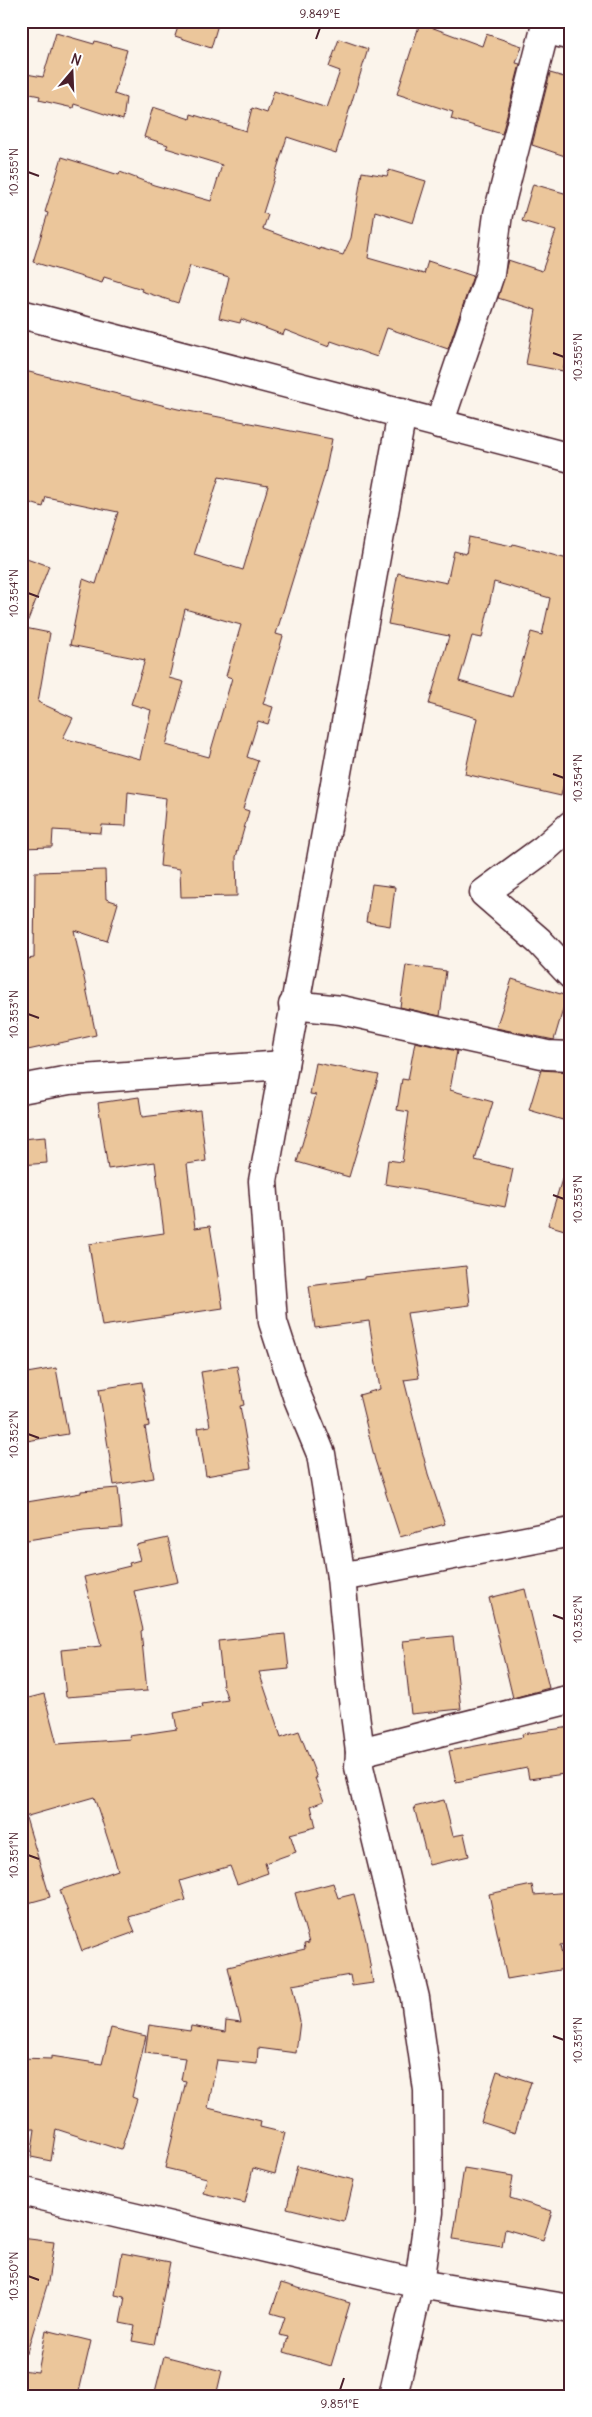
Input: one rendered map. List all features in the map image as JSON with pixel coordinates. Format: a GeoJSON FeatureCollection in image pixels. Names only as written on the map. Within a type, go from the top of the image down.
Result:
{"type":"FeatureCollection","features":[{"type":"Feature","properties":{"kind":"street"},"geometry":{"type":"LineString","coordinates":[[439,424],[490,274],[498,214],[554,29]]}},
{"type":"Feature","properties":{"kind":"street"},"geometry":{"type":"LineString","coordinates":[[21,314],[571,458]]}},
{"type":"Feature","properties":{"kind":"street"},"geometry":{"type":"LineString","coordinates":[[393,2396],[419,2284],[429,2212],[428,2090],[415,1998],[359,1767],[360,1752],[351,1684],[341,1576],[321,1454],[297,1396],[273,1322],[263,1181],[293,1005],[402,414]]}},
{"type":"Feature","properties":{"kind":"street"},"geometry":{"type":"LineString","coordinates":[[571,825],[544,849],[484,893],[539,941],[571,975]]}},
{"type":"Feature","properties":{"kind":"street"},"geometry":{"type":"LineString","coordinates":[[293,1005],[340,1010],[547,1055],[571,1056]]}},
{"type":"Feature","properties":{"kind":"street"},"geometry":{"type":"LineString","coordinates":[[21,1090],[69,1080],[284,1065]]}},
{"type":"Feature","properties":{"kind":"street"},"geometry":{"type":"LineString","coordinates":[[341,1576],[571,1532]]}},
{"type":"Feature","properties":{"kind":"street"},"geometry":{"type":"LineString","coordinates":[[360,1752],[571,1699]]}},
{"type":"Feature","properties":{"kind":"street"},"geometry":{"type":"LineString","coordinates":[[21,2191],[419,2284],[571,2309]]}},
{"type":"Feature","properties":{"kind":"building"},"geometry":{"type":"Polygon","coordinates":[[[180,21],[219,21],[211,48],[175,36],[180,21]]]}},
{"type":"Feature","properties":{"kind":"building"},"geometry":{"type":"Polygon","coordinates":[[[420,23],[482,46],[486,34],[522,46],[516,63],[520,64],[502,134],[451,119],[453,112],[397,94],[420,23]]]}},
{"type":"Feature","properties":{"kind":"building"},"geometry":{"type":"Polygon","coordinates":[[[56,33],[94,44],[95,41],[127,50],[114,94],[126,98],[123,120],[74,104],[73,108],[39,100],[40,96],[21,92],[21,73],[43,77],[56,33]]]}},
{"type":"Feature","properties":{"kind":"building"},"geometry":{"type":"Polygon","coordinates":[[[339,39],[368,49],[336,153],[287,137],[263,213],[268,215],[263,229],[320,250],[320,248],[343,255],[351,238],[362,172],[387,176],[389,170],[426,181],[413,223],[375,211],[368,258],[424,274],[428,261],[473,276],[448,349],[387,328],[377,357],[331,341],[329,347],[285,330],[283,335],[241,319],[240,323],[219,318],[229,277],[190,266],[178,303],[104,277],[102,283],[33,262],[48,213],[45,212],[62,157],[119,175],[120,172],[154,185],[211,201],[222,165],[166,148],[168,145],[144,137],[153,107],[190,119],[191,114],[246,131],[252,108],[267,113],[274,91],[327,108],[340,71],[329,67],[339,39]]]}},
{"type":"Feature","properties":{"kind":"building"},"geometry":{"type":"Polygon","coordinates":[[[550,73],[571,79],[571,158],[532,145],[550,73]]]}},
{"type":"Feature","properties":{"kind":"building"},"geometry":{"type":"Polygon","coordinates":[[[533,184],[571,195],[571,352],[567,351],[563,371],[526,364],[536,310],[498,298],[508,260],[542,271],[556,231],[522,221],[533,184]]]}},
{"type":"Feature","properties":{"kind":"building"},"geometry":{"type":"Polygon","coordinates":[[[21,370],[178,409],[332,439],[325,474],[276,634],[283,636],[263,704],[273,707],[268,724],[258,721],[247,757],[258,761],[243,809],[249,811],[236,857],[237,896],[181,897],[180,869],[160,866],[166,798],[128,792],[126,826],[102,825],[101,833],[53,830],[52,847],[21,848],[21,556],[49,566],[25,628],[50,633],[38,702],[73,718],[63,738],[140,759],[151,710],[131,704],[145,660],[70,645],[83,579],[96,584],[118,512],[46,497],[43,507],[21,500],[21,370]],[[219,477],[194,555],[243,570],[268,486],[219,477]],[[185,609],[169,678],[184,682],[166,745],[209,757],[232,678],[226,676],[241,625],[185,609]]]}},
{"type":"Feature","properties":{"kind":"building"},"geometry":{"type":"Polygon","coordinates":[[[469,537],[512,546],[513,544],[571,560],[571,752],[561,796],[465,774],[477,718],[429,704],[449,636],[388,624],[398,573],[447,583],[454,551],[466,554],[469,537]],[[494,582],[482,638],[472,636],[459,681],[512,697],[531,632],[542,635],[550,598],[494,582]]]}},
{"type":"Feature","properties":{"kind":"building"},"geometry":{"type":"Polygon","coordinates":[[[105,870],[106,899],[118,903],[107,941],[74,930],[96,1035],[28,1050],[27,1047],[21,1048],[21,960],[34,958],[35,872],[105,870]]]}},
{"type":"Feature","properties":{"kind":"building"},"geometry":{"type":"Polygon","coordinates":[[[372,884],[395,887],[390,926],[366,922],[372,884]]]}},
{"type":"Feature","properties":{"kind":"building"},"geometry":{"type":"Polygon","coordinates":[[[406,965],[446,971],[440,1016],[400,1007],[406,965]]]}},
{"type":"Feature","properties":{"kind":"building"},"geometry":{"type":"Polygon","coordinates":[[[512,979],[567,996],[554,1040],[496,1028],[512,979]]]}},
{"type":"Feature","properties":{"kind":"building"},"geometry":{"type":"Polygon","coordinates":[[[415,1042],[457,1051],[450,1090],[493,1102],[475,1160],[513,1169],[505,1207],[385,1184],[388,1160],[402,1162],[409,1112],[397,1110],[402,1079],[408,1080],[415,1042]]]}},
{"type":"Feature","properties":{"kind":"building"},"geometry":{"type":"Polygon","coordinates":[[[316,1063],[379,1075],[349,1177],[297,1162],[316,1095],[310,1094],[316,1063]]]}},
{"type":"Feature","properties":{"kind":"building"},"geometry":{"type":"Polygon","coordinates":[[[541,1070],[571,1072],[571,1106],[566,1121],[529,1110],[541,1070]]]}},
{"type":"Feature","properties":{"kind":"building"},"geometry":{"type":"Polygon","coordinates":[[[139,1097],[142,1117],[200,1110],[206,1161],[187,1164],[195,1228],[210,1226],[223,1308],[102,1326],[89,1244],[164,1233],[155,1162],[108,1169],[98,1103],[139,1097]]]}},
{"type":"Feature","properties":{"kind":"building"},"geometry":{"type":"Polygon","coordinates":[[[45,1137],[47,1163],[21,1165],[21,1139],[45,1137]]]}},
{"type":"Feature","properties":{"kind":"building"},"geometry":{"type":"Polygon","coordinates":[[[566,1166],[571,1166],[571,1232],[548,1225],[566,1166]]]}},
{"type":"Feature","properties":{"kind":"building"},"geometry":{"type":"Polygon","coordinates":[[[466,1266],[470,1305],[407,1313],[419,1378],[404,1380],[428,1474],[445,1524],[400,1537],[375,1460],[359,1395],[380,1389],[369,1321],[315,1328],[309,1286],[364,1279],[364,1277],[466,1266]]]}},
{"type":"Feature","properties":{"kind":"building"},"geometry":{"type":"Polygon","coordinates":[[[237,1366],[244,1405],[240,1406],[251,1468],[206,1476],[198,1428],[210,1426],[201,1372],[237,1366]]]}},
{"type":"Feature","properties":{"kind":"building"},"geometry":{"type":"Polygon","coordinates":[[[56,1368],[68,1434],[21,1442],[21,1374],[56,1368]]]}},
{"type":"Feature","properties":{"kind":"building"},"geometry":{"type":"Polygon","coordinates":[[[142,1382],[149,1426],[145,1427],[154,1478],[114,1485],[99,1389],[142,1382]]]}},
{"type":"Feature","properties":{"kind":"building"},"geometry":{"type":"Polygon","coordinates":[[[118,1488],[122,1528],[84,1531],[21,1541],[21,1503],[81,1493],[81,1491],[118,1488]]]}},
{"type":"Feature","properties":{"kind":"building"},"geometry":{"type":"Polygon","coordinates":[[[168,1538],[178,1582],[134,1591],[143,1630],[141,1631],[147,1691],[66,1697],[61,1650],[101,1646],[84,1577],[130,1566],[129,1563],[140,1560],[136,1545],[168,1538]]]}},
{"type":"Feature","properties":{"kind":"building"},"geometry":{"type":"Polygon","coordinates":[[[525,1589],[549,1688],[513,1698],[489,1598],[525,1589]]]}},
{"type":"Feature","properties":{"kind":"building"},"geometry":{"type":"Polygon","coordinates":[[[285,1634],[289,1669],[259,1672],[281,1737],[299,1731],[317,1778],[315,1778],[324,1801],[311,1806],[316,1827],[290,1834],[296,1852],[265,1863],[268,1873],[237,1884],[230,1866],[180,1881],[186,1900],[129,1917],[135,1932],[82,1951],[60,1890],[118,1870],[94,1797],[21,1818],[21,1700],[44,1694],[57,1744],[130,1739],[129,1736],[177,1729],[174,1713],[203,1707],[202,1704],[228,1700],[223,1686],[218,1641],[285,1634]]]}},
{"type":"Feature","properties":{"kind":"building"},"geometry":{"type":"Polygon","coordinates":[[[453,1636],[461,1709],[411,1714],[403,1641],[453,1636]]]}},
{"type":"Feature","properties":{"kind":"building"},"geometry":{"type":"Polygon","coordinates":[[[571,1727],[571,1773],[529,1779],[527,1768],[456,1782],[449,1751],[523,1737],[522,1734],[571,1727]]]}},
{"type":"Feature","properties":{"kind":"building"},"geometry":{"type":"Polygon","coordinates":[[[444,1800],[453,1836],[464,1834],[469,1856],[429,1865],[414,1807],[444,1800]]]}},
{"type":"Feature","properties":{"kind":"building"},"geometry":{"type":"Polygon","coordinates":[[[26,1818],[50,1897],[21,1905],[21,1819],[26,1818]]]}},
{"type":"Feature","properties":{"kind":"building"},"geometry":{"type":"Polygon","coordinates":[[[333,1883],[338,1898],[354,1894],[366,1940],[373,1983],[352,1986],[350,1975],[292,1985],[300,2021],[296,2053],[258,2048],[257,2064],[217,2060],[208,2108],[261,2121],[260,2127],[285,2133],[275,2174],[253,2168],[245,2203],[203,2193],[207,2178],[165,2168],[186,2081],[181,2080],[185,2058],[145,2053],[149,2025],[190,2031],[191,2026],[225,2032],[226,2021],[241,2023],[228,1967],[305,1949],[304,1944],[309,1943],[295,1893],[333,1883]]]}},
{"type":"Feature","properties":{"kind":"building"},"geometry":{"type":"Polygon","coordinates":[[[532,1885],[534,1895],[571,1892],[571,1944],[560,1945],[565,1969],[507,1979],[489,1894],[532,1885]]]}},
{"type":"Feature","properties":{"kind":"building"},"geometry":{"type":"Polygon","coordinates":[[[111,2028],[146,2036],[132,2097],[137,2099],[121,2150],[56,2129],[51,2161],[31,2157],[35,2129],[21,2129],[21,2058],[51,2059],[51,2056],[102,2064],[111,2028]]]}},
{"type":"Feature","properties":{"kind":"building"},"geometry":{"type":"Polygon","coordinates":[[[497,2071],[531,2082],[515,2133],[481,2122],[497,2071]]]}},
{"type":"Feature","properties":{"kind":"building"},"geometry":{"type":"Polygon","coordinates":[[[297,2166],[354,2180],[344,2222],[287,2208],[297,2166]]]}},
{"type":"Feature","properties":{"kind":"building"},"geometry":{"type":"Polygon","coordinates":[[[464,2168],[513,2176],[510,2198],[552,2211],[543,2240],[505,2229],[502,2247],[453,2239],[464,2168]]]}},
{"type":"Feature","properties":{"kind":"building"},"geometry":{"type":"Polygon","coordinates":[[[21,2238],[54,2242],[48,2282],[27,2352],[21,2352],[21,2238]]]}},
{"type":"Feature","properties":{"kind":"building"},"geometry":{"type":"Polygon","coordinates":[[[122,2253],[170,2262],[154,2345],[132,2341],[135,2326],[120,2323],[125,2297],[115,2295],[122,2253]]]}},
{"type":"Feature","properties":{"kind":"building"},"geometry":{"type":"Polygon","coordinates":[[[281,2283],[350,2303],[331,2366],[284,2352],[288,2337],[279,2335],[285,2317],[271,2313],[281,2283]]]}},
{"type":"Feature","properties":{"kind":"building"},"geometry":{"type":"Polygon","coordinates":[[[46,2330],[91,2341],[78,2396],[21,2396],[21,2370],[38,2372],[46,2330]]]}},
{"type":"Feature","properties":{"kind":"building"},"geometry":{"type":"Polygon","coordinates":[[[164,2356],[222,2371],[216,2396],[154,2396],[164,2356]]]}}]}
